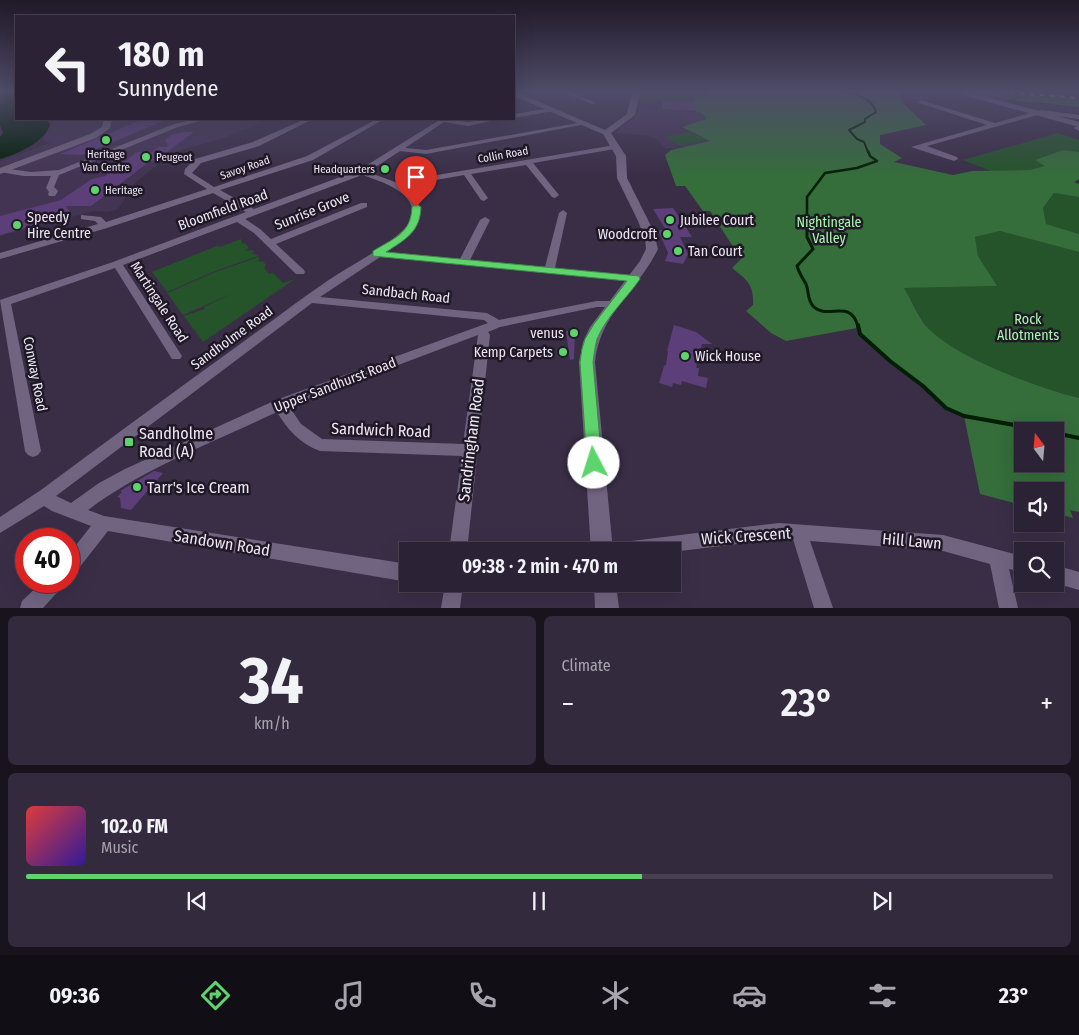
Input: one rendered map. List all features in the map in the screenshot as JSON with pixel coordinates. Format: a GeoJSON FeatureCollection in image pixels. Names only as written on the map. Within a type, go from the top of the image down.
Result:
{"type":"FeatureCollection","features":[{"type":"Feature","properties":{"kind":"street"},"geometry":{"type":"LineString","coordinates":[[572,119],[607,133],[622,159],[620,176],[644,217],[652,238],[652,249],[635,279],[614,304],[591,339],[587,362],[601,542]]}},
{"type":"Feature","properties":{"kind":"street"},"geometry":{"type":"LineString","coordinates":[[607,133],[625,119]]}},
{"type":"Feature","properties":{"kind":"street"},"geometry":{"type":"LineString","coordinates":[[978,119],[996,125]]}},
{"type":"Feature","properties":{"kind":"street"},"geometry":{"type":"LineString","coordinates":[[954,159],[917,146],[1016,119]]}},
{"type":"Feature","properties":{"kind":"street"},"geometry":{"type":"LineString","coordinates":[[1057,119],[1079,127]]}},
{"type":"Feature","properties":{"kind":"street"},"geometry":{"type":"LineString","coordinates":[[1,171],[93,136],[106,128],[108,120]]}},
{"type":"Feature","properties":{"kind":"street"},"geometry":{"type":"LineString","coordinates":[[1,171],[55,173],[176,125],[199,120]]}},
{"type":"Feature","properties":{"kind":"street"},"geometry":{"type":"LineString","coordinates":[[254,213],[188,174],[196,163],[256,144],[308,120]]}},
{"type":"Feature","properties":{"kind":"street","name":"Savoy Road"},"geometry":{"type":"LineString","coordinates":[[0,256],[106,225],[310,158],[379,120]]}},
{"type":"Feature","properties":{"kind":"street"},"geometry":{"type":"LineString","coordinates":[[444,120],[468,124],[491,120]]}},
{"type":"Feature","properties":{"kind":"street","name":"Bloomfield Road"},"geometry":{"type":"LineString","coordinates":[[2,303],[117,264],[362,172],[444,120]]}},
{"type":"Feature","properties":{"kind":"street"},"geometry":{"type":"LineString","coordinates":[[399,149],[426,152],[583,124]]}},
{"type":"Feature","properties":{"kind":"street","name":"Collin Road"},"geometry":{"type":"LineString","coordinates":[[394,185],[616,147]]}},
{"type":"Feature","properties":{"kind":"street"},"geometry":{"type":"LineString","coordinates":[[528,162],[555,195]]}},
{"type":"Feature","properties":{"kind":"street","name":"Sandholme Road"},"geometry":{"type":"LineString","coordinates":[[0,526],[310,299],[406,235],[416,221],[417,212],[413,200],[405,191],[362,172]]}},
{"type":"Feature","properties":{"kind":"street"},"geometry":{"type":"LineString","coordinates":[[52,194],[53,190],[50,188],[55,178],[55,173]]}},
{"type":"Feature","properties":{"kind":"street"},"geometry":{"type":"LineString","coordinates":[[466,173],[483,198]]}},
{"type":"Feature","properties":{"kind":"street"},"geometry":{"type":"LineString","coordinates":[[539,189],[549,187]]}},
{"type":"Feature","properties":{"kind":"street","name":"Sunrise Grove"},"geometry":{"type":"LineString","coordinates":[[271,243],[364,206]]}},
{"type":"Feature","properties":{"kind":"street"},"geometry":{"type":"LineString","coordinates":[[91,217],[98,218],[106,225]]}},
{"type":"Feature","properties":{"kind":"street"},"geometry":{"type":"LineString","coordinates":[[549,270],[563,217],[550,220]]}},
{"type":"Feature","properties":{"kind":"street"},"geometry":{"type":"LineString","coordinates":[[238,218],[271,243],[300,272]]}},
{"type":"Feature","properties":{"kind":"street"},"geometry":{"type":"LineString","coordinates":[[464,262],[481,220],[495,220]]}},
{"type":"Feature","properties":{"kind":"street"},"geometry":{"type":"LineString","coordinates":[[376,254],[635,279]]}},
{"type":"Feature","properties":{"kind":"street","name":"Martingale Road"},"geometry":{"type":"LineString","coordinates":[[117,264],[176,356]]}},
{"type":"Feature","properties":{"kind":"street","name":"Sandbach Road"},"geometry":{"type":"LineString","coordinates":[[310,299],[487,317],[497,324]]}},
{"type":"Feature","properties":{"kind":"street","name":"Conway Road"},"geometry":{"type":"LineString","coordinates":[[2,303],[33,451]]}},
{"type":"Feature","properties":{"kind":"street","name":"Upper Sandhurst Road"},"geometry":{"type":"LineString","coordinates":[[72,511],[105,488],[131,474],[281,404],[497,324],[597,304],[614,304]]}},
{"type":"Feature","properties":{"kind":"street","name":"Sandringham Road"},"geometry":{"type":"LineString","coordinates":[[459,542],[484,335],[480,330]]}},
{"type":"Feature","properties":{"kind":"street","name":"Sandwich Road"},"geometry":{"type":"LineString","coordinates":[[281,404],[295,428],[320,445],[470,450]]}},
{"type":"Feature","properties":{"kind":"street","name":"Sandown Road"},"geometry":{"type":"LineString","coordinates":[[42,496],[58,506],[104,523],[399,572]]}},
{"type":"Feature","properties":{"kind":"street"},"geometry":{"type":"LineString","coordinates":[[80,553],[104,523]]}},
{"type":"Feature","properties":{"kind":"street","name":"Wick Crescent"},"geometry":{"type":"LineString","coordinates":[[681,543],[779,531],[799,532],[824,608]]}},
{"type":"Feature","properties":{"kind":"street","name":"Hill Lawn"},"geometry":{"type":"LineString","coordinates":[[799,532],[943,543],[1014,562]]}},
{"type":"Feature","properties":{"kind":"street"},"geometry":{"type":"LineString","coordinates":[[997,557],[1010,608]]}},
{"type":"Feature","properties":{"kind":"street"},"geometry":{"type":"LineString","coordinates":[[1064,577],[1079,581]]}},
{"type":"Feature","properties":{"kind":"street"},"geometry":{"type":"LineString","coordinates":[[450,608],[453,592]]}},
{"type":"Feature","properties":{"kind":"street"},"geometry":{"type":"LineString","coordinates":[[606,592],[607,608]]}},
{"type":"Feature","properties":{"kind":"street"},"geometry":{"type":"LineString","coordinates":[[29,608],[44,593]]}},
{"type":"Feature","properties":{"kind":"shaded area"},"geometry":{"type":"Polygon","coordinates":[[[0,119],[47,120],[50,124],[37,142],[0,159],[0,137],[3,133],[0,119]]]}},
{"type":"Feature","properties":{"kind":"shaded area"},"geometry":{"type":"Polygon","coordinates":[[[632,119],[703,119],[694,128],[684,125],[679,127],[719,144],[685,149],[664,148],[658,140],[650,136],[616,133],[620,127],[632,119]]]}},
{"type":"Feature","properties":{"kind":"shaded area"},"geometry":{"type":"Polygon","coordinates":[[[50,120],[266,120],[224,138],[172,153],[135,183],[118,209],[108,212],[94,211],[0,236],[0,161],[50,143],[44,141],[44,136],[52,123],[50,120]]]}},
{"type":"Feature","properties":{"kind":"green space","name":"Nightingale Valley"},"geometry":{"type":"Polygon","coordinates":[[[705,119],[920,119],[926,125],[880,135],[880,144],[902,158],[894,162],[953,175],[972,171],[1029,170],[1045,166],[1035,160],[1063,150],[1079,152],[1079,179],[1074,182],[1079,184],[1079,197],[1054,193],[1043,208],[1046,224],[1079,234],[1079,252],[1000,231],[975,237],[978,256],[997,286],[904,288],[924,324],[940,339],[957,350],[1021,379],[1079,398],[1079,512],[1070,510],[1073,518],[1064,516],[1064,482],[1014,482],[1014,503],[980,494],[964,416],[946,408],[923,386],[890,361],[860,334],[857,328],[786,341],[771,333],[746,311],[753,305],[751,287],[746,279],[732,268],[741,259],[710,211],[703,211],[685,186],[676,186],[665,155],[671,150],[710,141],[682,127],[705,119]]]}},
{"type":"Feature","properties":{"kind":"green space"},"geometry":{"type":"Polygon","coordinates":[[[690,132],[707,140],[680,146],[665,137],[690,132]]]}},
{"type":"Feature","properties":{"kind":"green space"},"geometry":{"type":"Polygon","coordinates":[[[1058,133],[1079,140],[1079,152],[1063,150],[1046,166],[1029,170],[991,171],[963,160],[1058,133]]]}},
{"type":"Feature","properties":{"kind":"green space"},"geometry":{"type":"Polygon","coordinates":[[[1054,193],[1079,197],[1079,234],[1045,224],[1043,208],[1054,193]]]}},
{"type":"Feature","properties":{"kind":"green space","name":"Rock Allotments"},"geometry":{"type":"Polygon","coordinates":[[[1000,231],[1079,252],[1079,398],[1021,379],[956,350],[939,339],[927,327],[903,288],[996,286],[978,256],[975,237],[1000,231]]]}},
{"type":"Feature","properties":{"kind":"green space"},"geometry":{"type":"Polygon","coordinates":[[[241,239],[242,244],[245,243],[249,248],[245,251],[252,250],[254,252],[250,253],[258,256],[213,272],[167,292],[152,272],[217,246],[220,247],[241,239]]]}},
{"type":"Feature","properties":{"kind":"green space"},"geometry":{"type":"Polygon","coordinates":[[[258,257],[260,262],[263,261],[266,265],[264,268],[269,274],[273,273],[283,283],[295,279],[203,342],[184,316],[205,309],[204,307],[233,293],[183,315],[167,293],[213,273],[258,257]]]}},
{"type":"Feature","properties":{"kind":"building","name":"Heritage Van Centre"},"geometry":{"type":"Polygon","coordinates":[[[141,120],[166,120],[82,155],[60,154],[141,120]]]}},
{"type":"Feature","properties":{"kind":"building"},"geometry":{"type":"Polygon","coordinates":[[[182,132],[194,132],[155,161],[150,161],[91,206],[66,206],[72,215],[0,235],[0,216],[61,200],[92,179],[105,176],[137,152],[152,152],[159,147],[168,147],[165,140],[171,135],[182,132]]]}},
{"type":"Feature","properties":{"kind":"building"},"geometry":{"type":"Polygon","coordinates":[[[673,208],[692,237],[680,237],[688,254],[683,264],[665,261],[668,253],[658,230],[666,230],[653,209],[673,208]]]}},
{"type":"Feature","properties":{"kind":"building","name":"Wick House"},"geometry":{"type":"Polygon","coordinates":[[[674,325],[696,332],[712,344],[702,344],[696,368],[699,368],[698,376],[708,378],[706,388],[682,381],[681,385],[673,383],[672,387],[659,383],[664,366],[666,365],[667,351],[674,325]]]}},
{"type":"Feature","properties":{"kind":"building"},"geometry":{"type":"Polygon","coordinates":[[[566,331],[575,331],[574,359],[570,360],[566,331]]]}},
{"type":"Feature","properties":{"kind":"building","name":"Tarr's Ice Cream"},"geometry":{"type":"Polygon","coordinates":[[[154,471],[163,473],[131,510],[121,508],[120,498],[117,497],[122,492],[120,491],[154,471]]]}},
{"type":"Feature","properties":{"kind":"waterway"},"geometry":{"type":"LineString","coordinates":[[865,119],[865,122],[849,130],[857,139],[864,142],[868,152]]}},
{"type":"Feature","properties":{"kind":"waterway"},"geometry":{"type":"LineString","coordinates":[[858,327],[855,318],[850,313],[819,310],[813,306],[806,284],[797,266],[813,249],[807,237],[807,197],[825,173],[857,168],[877,161],[870,156],[868,151]]}},
{"type":"Feature","properties":{"kind":"waterway"},"geometry":{"type":"LineString","coordinates":[[858,325],[860,334],[890,361],[923,386],[946,408],[964,416],[1014,425]]}},
{"type":"Feature","properties":{"kind":"waterway"},"geometry":{"type":"LineString","coordinates":[[1064,435],[1079,438]]}},
{"type":"Feature","properties":{"kind":"place","name":"Heritage Van Centre"},"geometry":{"type":"Point","coordinates":[106,140]}},
{"type":"Feature","properties":{"kind":"place","name":"Peugeot"},"geometry":{"type":"Point","coordinates":[146,157]}},
{"type":"Feature","properties":{"kind":"place","name":"Headquarters"},"geometry":{"type":"Point","coordinates":[385,169]}},
{"type":"Feature","properties":{"kind":"place","name":"Heritage"},"geometry":{"type":"Point","coordinates":[95,190]}},
{"type":"Feature","properties":{"kind":"place","name":"Jubilee Court"},"geometry":{"type":"Point","coordinates":[670,220]}},
{"type":"Feature","properties":{"kind":"place","name":"Speedy Hire Centre"},"geometry":{"type":"Point","coordinates":[17,225]}},
{"type":"Feature","properties":{"kind":"place","name":"Woodcroft"},"geometry":{"type":"Point","coordinates":[667,234]}},
{"type":"Feature","properties":{"kind":"place","name":"Tan Court"},"geometry":{"type":"Point","coordinates":[678,251]}},
{"type":"Feature","properties":{"kind":"place","name":"venus"},"geometry":{"type":"Point","coordinates":[574,333]}},
{"type":"Feature","properties":{"kind":"place","name":"Kemp Carpets"},"geometry":{"type":"Point","coordinates":[563,352]}},
{"type":"Feature","properties":{"kind":"place","name":"Wick House"},"geometry":{"type":"Point","coordinates":[685,356]}},
{"type":"Feature","properties":{"kind":"place","name":"Sandholme Road (A)"},"geometry":{"type":"Point","coordinates":[129,442]}},
{"type":"Feature","properties":{"kind":"place","name":"Tarr's Ice Cream"},"geometry":{"type":"Point","coordinates":[137,487]}},
{"type":"Feature","properties":{"kind":"route"},"geometry":{"type":"LineString","coordinates":[[416,207],[416,221],[406,235],[376,254],[635,279],[600,324],[591,339],[588,349],[587,362],[594,463]]}}]}
